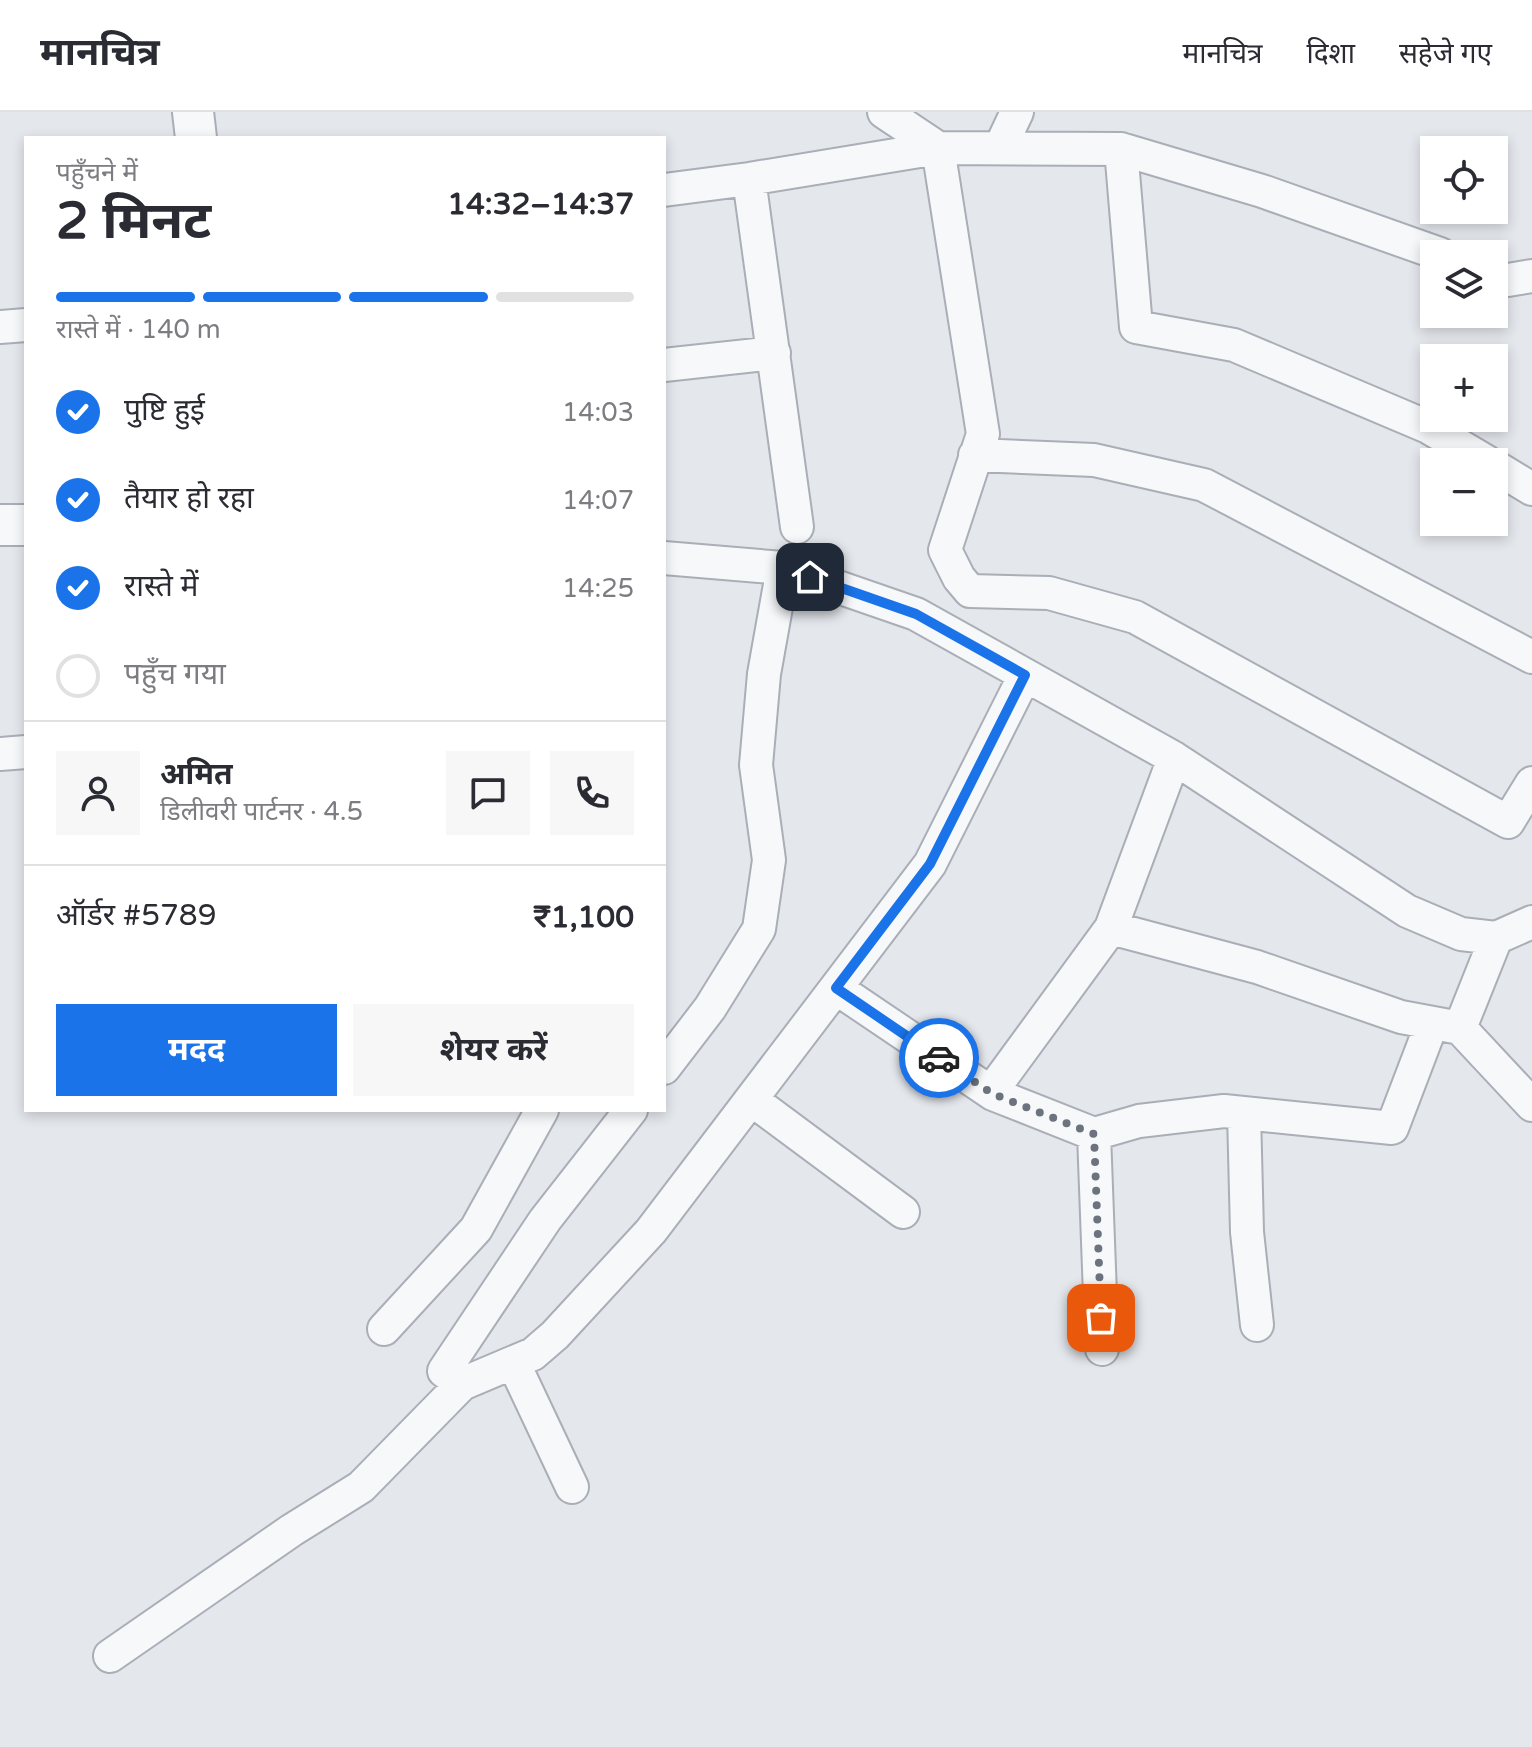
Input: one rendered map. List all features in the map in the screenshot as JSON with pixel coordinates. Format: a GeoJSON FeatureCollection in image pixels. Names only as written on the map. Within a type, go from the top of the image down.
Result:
{"type":"FeatureCollection","features":[{"type":"Feature","properties":{"kind":"street"},"geometry":{"type":"LineString","coordinates":[[193,112],[196,136]]}},
{"type":"Feature","properties":{"kind":"street"},"geometry":{"type":"LineString","coordinates":[[884,112],[938,148],[983,434],[945,550],[959,578],[970,591],[1049,593],[1135,617],[1508,822],[1532,783]]}},
{"type":"Feature","properties":{"kind":"street"},"geometry":{"type":"LineString","coordinates":[[1000,148],[1017,112]]}},
{"type":"Feature","properties":{"kind":"street"},"geometry":{"type":"LineString","coordinates":[[666,190],[938,148],[1121,149],[1262,191],[1420,247]]}},
{"type":"Feature","properties":{"kind":"street"},"geometry":{"type":"LineString","coordinates":[[1121,149],[1136,327],[1234,345],[1428,427],[1463,448]]}},
{"type":"Feature","properties":{"kind":"street"},"geometry":{"type":"LineString","coordinates":[[749,179],[797,527]]}},
{"type":"Feature","properties":{"kind":"street"},"geometry":{"type":"LineString","coordinates":[[0,327],[24,325]]}},
{"type":"Feature","properties":{"kind":"street"},"geometry":{"type":"LineString","coordinates":[[666,365],[774,353]]}},
{"type":"Feature","properties":{"kind":"street"},"geometry":{"type":"LineString","coordinates":[[975,455],[1094,460],[1204,485],[1532,657]]}},
{"type":"Feature","properties":{"kind":"street"},"geometry":{"type":"LineString","coordinates":[[1508,474],[1532,489]]}},
{"type":"Feature","properties":{"kind":"street"},"geometry":{"type":"LineString","coordinates":[[0,525],[24,525]]}},
{"type":"Feature","properties":{"kind":"street"},"geometry":{"type":"LineString","coordinates":[[666,558],[783,568],[916,614],[1174,758],[1407,911],[1461,934],[1496,938],[1532,922]]}},
{"type":"Feature","properties":{"kind":"street"},"geometry":{"type":"LineString","coordinates":[[666,1065],[710,1008],[759,929],[769,860],[756,765],[764,674],[783,568]]}},
{"type":"Feature","properties":{"kind":"street"},"geometry":{"type":"LineString","coordinates":[[110,1656],[292,1530],[361,1487],[462,1384],[533,1354],[555,1335],[651,1231],[930,864],[1025,675]]}},
{"type":"Feature","properties":{"kind":"street"},"geometry":{"type":"LineString","coordinates":[[0,754],[24,752]]}},
{"type":"Feature","properties":{"kind":"street"},"geometry":{"type":"LineString","coordinates":[[991,1092],[1111,928],[1174,758]]}},
{"type":"Feature","properties":{"kind":"street"},"geometry":{"type":"LineString","coordinates":[[1111,928],[1257,967],[1401,1017],[1446,1025],[1532,1105]]}},
{"type":"Feature","properties":{"kind":"street"},"geometry":{"type":"LineString","coordinates":[[836,988],[991,1092],[1094,1134],[1139,1121],[1224,1111],[1392,1128],[1496,938]]}},
{"type":"Feature","properties":{"kind":"street"},"geometry":{"type":"LineString","coordinates":[[752,1100],[903,1212]]}},
{"type":"Feature","properties":{"kind":"street"},"geometry":{"type":"LineString","coordinates":[[384,1329],[476,1229],[541,1112]]}},
{"type":"Feature","properties":{"kind":"street"},"geometry":{"type":"LineString","coordinates":[[462,1384],[444,1371],[545,1220],[629,1112]]}},
{"type":"Feature","properties":{"kind":"street"},"geometry":{"type":"LineString","coordinates":[[1244,1113],[1246,1220],[1257,1325]]}},
{"type":"Feature","properties":{"kind":"street"},"geometry":{"type":"LineString","coordinates":[[1094,1134],[1102,1349]]}},
{"type":"Feature","properties":{"kind":"street"},"geometry":{"type":"LineString","coordinates":[[514,1364],[572,1487]]}},
{"type":"Feature","properties":{"kind":"way so far"},"geometry":{"type":"LineString","coordinates":[[939,1058],[993,1094],[1094,1134],[1101,1318]]}},
{"type":"Feature","properties":{"kind":"route"},"geometry":{"type":"LineString","coordinates":[[810,577],[916,614],[1025,675],[930,864],[836,988],[939,1058]]}}]}
